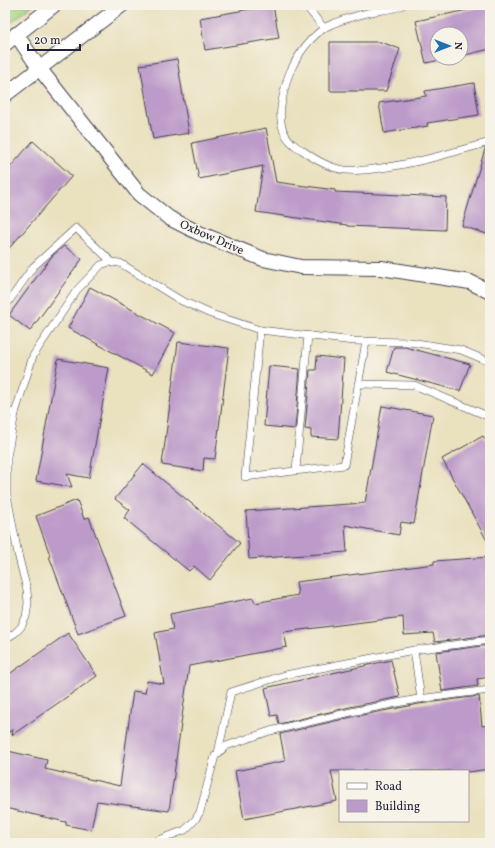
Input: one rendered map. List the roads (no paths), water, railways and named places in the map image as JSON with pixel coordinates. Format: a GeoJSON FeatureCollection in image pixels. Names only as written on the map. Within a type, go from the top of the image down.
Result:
{"type":"FeatureCollection","features":[{"type":"Feature","properties":{"kind":"street"},"geometry":{"type":"LineString","coordinates":[[5,44],[54,5]]}},
{"type":"Feature","properties":{"kind":"street"},"geometry":{"type":"LineString","coordinates":[[5,95],[122,5]]}},
{"type":"Feature","properties":{"kind":"street","name":"Oxbow Drive"},"geometry":{"type":"LineString","coordinates":[[16,34],[39,68],[139,194],[169,218],[199,234],[263,259],[301,267],[381,268],[470,282],[490,292]]}},
{"type":"Feature","properties":{"kind":"lane"},"geometry":{"type":"LineString","coordinates":[[305,5],[324,28]]}},
{"type":"Feature","properties":{"kind":"lane"},"geometry":{"type":"LineString","coordinates":[[403,5],[397,8],[370,12],[341,21],[324,28],[310,41],[290,72],[280,110],[282,129],[291,142],[323,164],[345,170],[364,170],[422,161],[490,142]]}},
{"type":"Feature","properties":{"kind":"lane"},"geometry":{"type":"LineString","coordinates":[[5,307],[33,267],[76,228],[113,263]]}},
{"type":"Feature","properties":{"kind":"lane"},"geometry":{"type":"LineString","coordinates":[[5,639],[15,633],[21,626],[26,618],[28,603],[28,590],[18,554],[7,495],[7,457],[15,413],[33,356],[76,290],[101,265],[109,262],[120,263],[180,300],[211,314],[260,330],[354,341],[410,342],[461,350],[490,362]]}},
{"type":"Feature","properties":{"kind":"lane"},"geometry":{"type":"LineString","coordinates":[[260,330],[245,477],[344,464],[366,341]]}},
{"type":"Feature","properties":{"kind":"lane"},"geometry":{"type":"LineString","coordinates":[[296,470],[308,335]]}},
{"type":"Feature","properties":{"kind":"lane"},"geometry":{"type":"LineString","coordinates":[[358,384],[414,385],[490,417]]}},
{"type":"Feature","properties":{"kind":"lane"},"geometry":{"type":"LineString","coordinates":[[5,411],[15,413]]}},
{"type":"Feature","properties":{"kind":"lane"},"geometry":{"type":"LineString","coordinates":[[218,753],[231,692],[285,675],[414,650],[490,640]]}},
{"type":"Feature","properties":{"kind":"lane"},"geometry":{"type":"LineString","coordinates":[[414,650],[421,699]]}},
{"type":"Feature","properties":{"kind":"lane"},"geometry":{"type":"LineString","coordinates":[[151,843],[185,830],[195,820],[200,812],[215,756],[226,746],[270,731],[351,712],[421,699],[490,690]]}}]}
